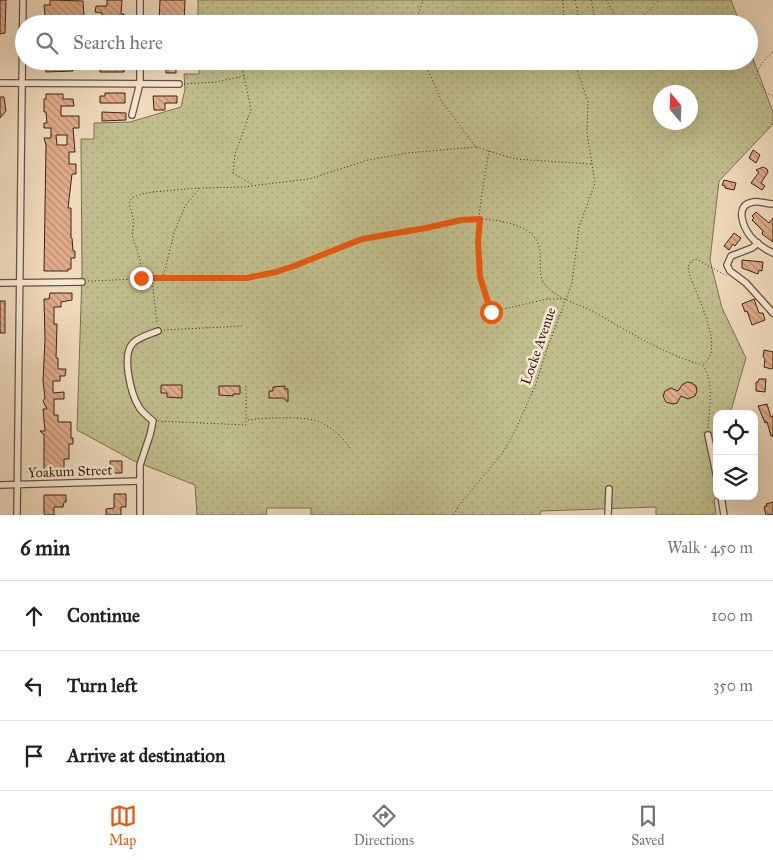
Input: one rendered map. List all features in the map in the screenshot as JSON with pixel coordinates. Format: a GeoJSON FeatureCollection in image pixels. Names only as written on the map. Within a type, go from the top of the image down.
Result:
{"type":"FeatureCollection","features":[{"type":"Feature","properties":{"kind":"street"},"geometry":{"type":"LineString","coordinates":[[23,0],[23,15]]}},
{"type":"Feature","properties":{"kind":"street"},"geometry":{"type":"LineString","coordinates":[[140,0],[140,15]]}},
{"type":"Feature","properties":{"kind":"street"},"geometry":{"type":"LineString","coordinates":[[17,515],[22,70]]}},
{"type":"Feature","properties":{"kind":"street"},"geometry":{"type":"LineString","coordinates":[[132,115],[140,83],[140,70]]}},
{"type":"Feature","properties":{"kind":"street"},"geometry":{"type":"LineString","coordinates":[[0,83],[179,84]]}},
{"type":"Feature","properties":{"kind":"street"},"geometry":{"type":"LineString","coordinates":[[773,204],[754,202],[744,207],[742,212],[746,229],[758,243],[773,253]]}},
{"type":"Feature","properties":{"kind":"street"},"geometry":{"type":"LineString","coordinates":[[758,243],[752,248],[731,256],[727,265],[730,271],[746,283],[773,313]]}},
{"type":"Feature","properties":{"kind":"street"},"geometry":{"type":"LineString","coordinates":[[0,283],[82,282]]}},
{"type":"Feature","properties":{"kind":"street"},"geometry":{"type":"LineString","coordinates":[[140,515],[140,464],[150,436],[152,421],[139,407],[131,387],[127,362],[128,350],[133,343],[158,332]]}},
{"type":"Feature","properties":{"kind":"street"},"geometry":{"type":"LineString","coordinates":[[708,435],[713,459]]}},
{"type":"Feature","properties":{"kind":"street","name":"Yoakum Street"},"geometry":{"type":"LineString","coordinates":[[0,485],[140,481]]}},
{"type":"Feature","properties":{"kind":"street"},"geometry":{"type":"LineString","coordinates":[[608,515],[609,489]]}},
{"type":"Feature","properties":{"kind":"street"},"geometry":{"type":"LineString","coordinates":[[722,500],[724,515]]}},
{"type":"Feature","properties":{"kind":"path"},"geometry":{"type":"LineString","coordinates":[[418,15],[423,0]]}},
{"type":"Feature","properties":{"kind":"path"},"geometry":{"type":"LineString","coordinates":[[563,0],[564,15]]}},
{"type":"Feature","properties":{"kind":"path"},"geometry":{"type":"LineString","coordinates":[[575,0],[578,15]]}},
{"type":"Feature","properties":{"kind":"path"},"geometry":{"type":"LineString","coordinates":[[591,0],[594,15]]}},
{"type":"Feature","properties":{"kind":"path"},"geometry":{"type":"LineString","coordinates":[[606,0],[615,15]]}},
{"type":"Feature","properties":{"kind":"path"},"geometry":{"type":"LineString","coordinates":[[644,15],[659,0]]}},
{"type":"Feature","properties":{"kind":"path"},"geometry":{"type":"LineString","coordinates":[[758,68],[773,52]]}},
{"type":"Feature","properties":{"kind":"path"},"geometry":{"type":"LineString","coordinates":[[243,70],[251,110],[235,154],[233,173],[254,185]]}},
{"type":"Feature","properties":{"kind":"path"},"geometry":{"type":"LineString","coordinates":[[428,70],[442,102],[476,148]]}},
{"type":"Feature","properties":{"kind":"path","name":"Locke Avenue"},"geometry":{"type":"LineString","coordinates":[[454,515],[459,505],[502,454],[514,433],[536,384],[572,283],[579,227],[595,183],[587,133],[588,102],[577,70]]}},
{"type":"Feature","properties":{"kind":"path"},"geometry":{"type":"LineString","coordinates":[[757,70],[756,78],[766,93],[773,96]]}},
{"type":"Feature","properties":{"kind":"path"},"geometry":{"type":"LineString","coordinates":[[179,84],[216,82],[244,76]]}},
{"type":"Feature","properties":{"kind":"path"},"geometry":{"type":"LineString","coordinates":[[141,278],[140,259],[132,235],[134,222],[129,203],[132,198],[138,195],[152,192],[309,179],[368,160],[407,153],[476,148],[515,159],[592,164]]}},
{"type":"Feature","properties":{"kind":"path"},"geometry":{"type":"LineString","coordinates":[[489,151],[478,241],[480,277],[491,312],[548,299],[565,299]]}},
{"type":"Feature","properties":{"kind":"path"},"geometry":{"type":"LineString","coordinates":[[163,278],[174,233],[185,206],[200,188]]}},
{"type":"Feature","properties":{"kind":"path"},"geometry":{"type":"LineString","coordinates":[[82,282],[141,278],[230,279],[276,272],[362,239],[461,220],[480,219],[519,226],[531,232],[537,241],[541,252],[541,276],[548,288],[659,349],[678,358],[702,365],[707,370],[710,378],[708,435]]}},
{"type":"Feature","properties":{"kind":"path"},"geometry":{"type":"LineString","coordinates":[[702,365],[711,356],[710,332],[688,267],[691,261],[696,259],[726,276],[737,277]]}},
{"type":"Feature","properties":{"kind":"path"},"geometry":{"type":"LineString","coordinates":[[152,278],[158,332],[197,327],[243,326]]}},
{"type":"Feature","properties":{"kind":"path"},"geometry":{"type":"LineString","coordinates":[[246,386],[246,421]]}},
{"type":"Feature","properties":{"kind":"path"},"geometry":{"type":"LineString","coordinates":[[152,421],[246,424],[246,421],[305,419],[320,422],[341,435],[351,449]]}},
{"type":"Feature","properties":{"kind":"shaded area"},"geometry":{"type":"Polygon","coordinates":[[[198,0],[731,0],[737,15],[198,15],[198,0]]]}},
{"type":"Feature","properties":{"kind":"shaded area"},"geometry":{"type":"Polygon","coordinates":[[[199,70],[757,70],[773,112],[773,124],[719,181],[710,260],[722,308],[746,358],[731,410],[713,410],[713,500],[716,515],[656,515],[656,507],[541,511],[540,515],[311,515],[311,508],[267,508],[266,515],[197,515],[195,485],[134,461],[77,430],[82,274],[81,139],[94,139],[94,123],[130,122],[181,107],[185,89],[184,74],[199,74],[199,70]]]}},
{"type":"Feature","properties":{"kind":"building"},"geometry":{"type":"Polygon","coordinates":[[[0,0],[6,0],[5,33],[0,34],[0,0]]]}},
{"type":"Feature","properties":{"kind":"building"},"geometry":{"type":"Polygon","coordinates":[[[50,0],[83,1],[84,15],[45,15],[44,5],[50,5],[50,0]]]}},
{"type":"Feature","properties":{"kind":"building"},"geometry":{"type":"Polygon","coordinates":[[[107,0],[122,0],[121,14],[124,15],[102,15],[102,13],[95,12],[96,6],[107,6],[107,0]]]}},
{"type":"Feature","properties":{"kind":"building"},"geometry":{"type":"Polygon","coordinates":[[[160,0],[185,0],[184,15],[159,15],[160,0]]]}},
{"type":"Feature","properties":{"kind":"building"},"geometry":{"type":"Polygon","coordinates":[[[46,70],[73,70],[73,71],[46,72],[46,70]]]}},
{"type":"Feature","properties":{"kind":"building"},"geometry":{"type":"Polygon","coordinates":[[[100,70],[124,70],[124,72],[100,72],[100,70]]]}},
{"type":"Feature","properties":{"kind":"building"},"geometry":{"type":"Polygon","coordinates":[[[166,70],[176,70],[176,73],[166,73],[166,70]]]}},
{"type":"Feature","properties":{"kind":"building"},"geometry":{"type":"Polygon","coordinates":[[[105,93],[125,93],[125,103],[100,103],[100,96],[105,96],[105,93]]]}},
{"type":"Feature","properties":{"kind":"building"},"geometry":{"type":"Polygon","coordinates":[[[46,94],[63,94],[63,99],[73,99],[74,106],[61,106],[61,116],[79,116],[79,128],[73,128],[75,152],[69,152],[69,164],[76,164],[76,174],[72,174],[68,208],[71,208],[71,238],[75,258],[71,258],[71,269],[68,269],[68,271],[44,271],[46,145],[44,138],[51,138],[51,128],[44,128],[44,123],[47,123],[46,112],[44,112],[44,99],[46,99],[46,94]],[[56,135],[57,145],[67,145],[67,135],[56,135]]]}},
{"type":"Feature","properties":{"kind":"building"},"geometry":{"type":"Polygon","coordinates":[[[153,96],[177,96],[177,103],[165,103],[165,110],[154,110],[153,96]]]}},
{"type":"Feature","properties":{"kind":"building"},"geometry":{"type":"Polygon","coordinates":[[[0,97],[4,97],[6,111],[0,118],[0,97]]]}},
{"type":"Feature","properties":{"kind":"building"},"geometry":{"type":"Polygon","coordinates":[[[102,112],[126,113],[126,120],[102,121],[102,112]]]}},
{"type":"Feature","properties":{"kind":"building"},"geometry":{"type":"Polygon","coordinates":[[[753,150],[760,155],[756,163],[749,158],[753,150]]]}},
{"type":"Feature","properties":{"kind":"building"},"geometry":{"type":"Polygon","coordinates":[[[763,167],[768,172],[761,183],[765,186],[762,190],[751,183],[759,172],[756,170],[763,167]]]}},
{"type":"Feature","properties":{"kind":"building"},"geometry":{"type":"Polygon","coordinates":[[[724,180],[736,183],[734,190],[725,188],[722,185],[724,180]]]}},
{"type":"Feature","properties":{"kind":"building"},"geometry":{"type":"Polygon","coordinates":[[[756,212],[769,223],[773,218],[773,242],[762,234],[763,231],[752,220],[754,218],[752,216],[756,212]]]}},
{"type":"Feature","properties":{"kind":"building"},"geometry":{"type":"Polygon","coordinates":[[[734,233],[741,238],[729,250],[724,246],[734,233]]]}},
{"type":"Feature","properties":{"kind":"building"},"geometry":{"type":"Polygon","coordinates":[[[742,260],[763,262],[762,271],[759,270],[758,274],[742,268],[742,260]]]}},
{"type":"Feature","properties":{"kind":"building"},"geometry":{"type":"Polygon","coordinates":[[[50,293],[72,293],[72,300],[61,302],[61,307],[54,307],[54,324],[57,324],[56,358],[58,358],[58,369],[66,369],[65,376],[60,376],[60,381],[53,381],[53,393],[64,392],[64,399],[54,399],[54,415],[58,415],[58,422],[71,422],[71,438],[73,438],[73,444],[69,444],[69,459],[64,459],[64,473],[44,473],[44,435],[40,431],[45,431],[43,409],[47,409],[43,401],[45,398],[43,381],[44,299],[49,299],[50,293]]]}},
{"type":"Feature","properties":{"kind":"building"},"geometry":{"type":"Polygon","coordinates":[[[754,299],[759,313],[763,313],[765,320],[752,325],[747,311],[745,312],[742,304],[754,299]]]}},
{"type":"Feature","properties":{"kind":"building"},"geometry":{"type":"Polygon","coordinates":[[[0,301],[5,301],[5,333],[0,333],[0,301]]]}},
{"type":"Feature","properties":{"kind":"building"},"geometry":{"type":"Polygon","coordinates":[[[764,350],[773,352],[773,368],[771,369],[764,367],[764,350]]]}},
{"type":"Feature","properties":{"kind":"building"},"geometry":{"type":"Polygon","coordinates":[[[759,379],[766,379],[765,392],[756,391],[756,382],[759,379]]]}},
{"type":"Feature","properties":{"kind":"building"},"geometry":{"type":"Polygon","coordinates":[[[687,382],[696,386],[695,396],[688,399],[681,396],[677,403],[673,404],[666,402],[663,396],[665,391],[671,388],[678,391],[687,382]]]}},
{"type":"Feature","properties":{"kind":"building"},"geometry":{"type":"Polygon","coordinates":[[[161,385],[182,385],[182,398],[167,397],[167,393],[161,393],[161,385]]]}},
{"type":"Feature","properties":{"kind":"building"},"geometry":{"type":"Polygon","coordinates":[[[219,386],[240,386],[240,394],[233,394],[233,396],[219,395],[219,386]]]}},
{"type":"Feature","properties":{"kind":"building"},"geometry":{"type":"Polygon","coordinates":[[[285,386],[285,389],[288,389],[288,402],[283,398],[269,398],[269,391],[273,391],[273,387],[285,386]]]}},
{"type":"Feature","properties":{"kind":"building"},"geometry":{"type":"Polygon","coordinates":[[[767,404],[771,417],[773,416],[773,436],[771,436],[767,422],[765,423],[758,406],[767,404]]]}},
{"type":"Feature","properties":{"kind":"building"},"geometry":{"type":"Polygon","coordinates":[[[110,461],[122,461],[122,473],[111,473],[110,461]]]}},
{"type":"Feature","properties":{"kind":"building"},"geometry":{"type":"Polygon","coordinates":[[[114,494],[126,494],[126,507],[121,507],[121,515],[106,515],[106,509],[114,508],[114,494]]]}},
{"type":"Feature","properties":{"kind":"building"},"geometry":{"type":"Polygon","coordinates":[[[44,495],[66,495],[66,502],[64,502],[63,507],[54,507],[54,515],[45,515],[44,495]]]}},
{"type":"Feature","properties":{"kind":"building"},"geometry":{"type":"Polygon","coordinates":[[[773,502],[773,514],[766,515],[764,507],[767,506],[766,504],[773,502]]]}},
{"type":"Feature","properties":{"kind":"route"},"geometry":{"type":"LineString","coordinates":[[141,278],[247,278],[294,266],[362,239],[461,220],[480,219],[478,241],[480,277],[491,312]]}}]}
